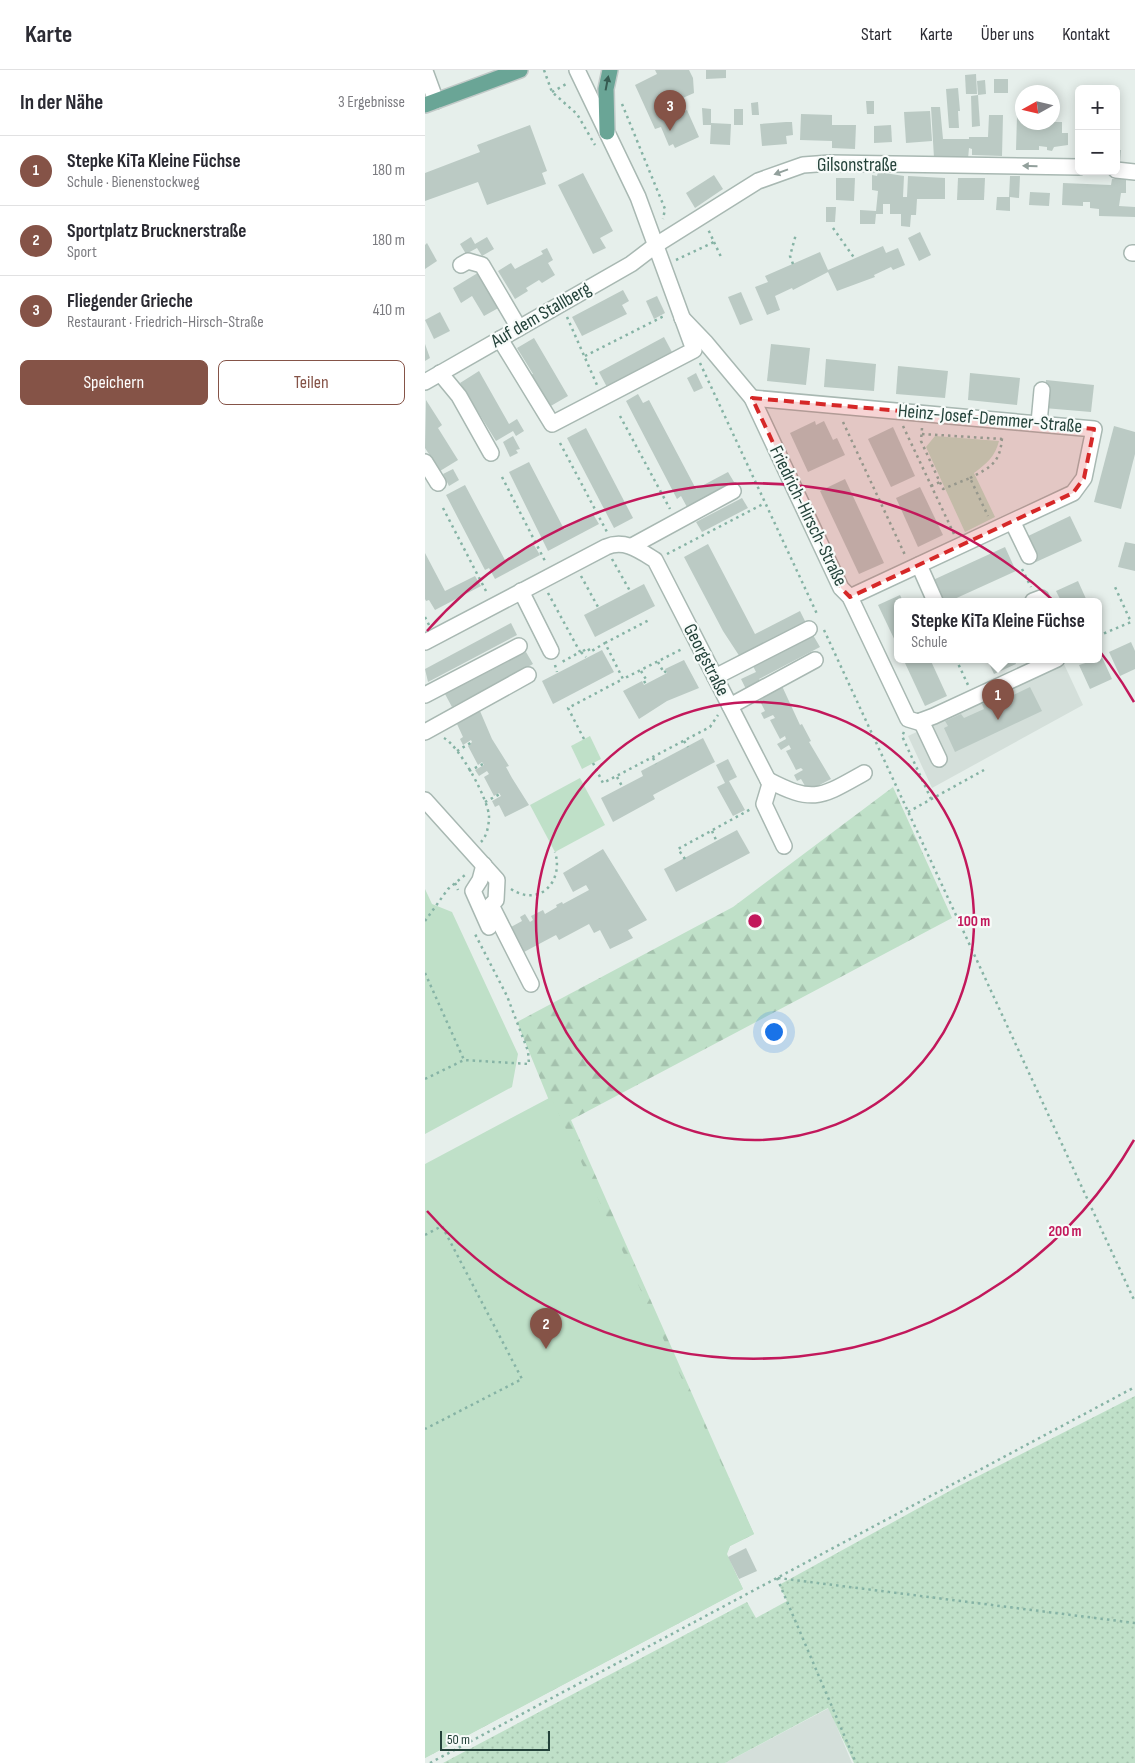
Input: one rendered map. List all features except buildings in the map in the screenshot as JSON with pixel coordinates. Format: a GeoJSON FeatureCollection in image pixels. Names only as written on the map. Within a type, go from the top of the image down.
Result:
{"type":"FeatureCollection","features":[{"type":"Feature","properties":{"kind":"main road"},"geometry":{"type":"LineString","coordinates":[[431,103],[507,73],[520,70]]}},
{"type":"Feature","properties":{"kind":"main road"},"geometry":{"type":"LineString","coordinates":[[607,132],[606,89],[610,70]]}},
{"type":"Feature","properties":{"kind":"street","name":"Friedrich-Hirsch-Straße"},"geometry":{"type":"LineString","coordinates":[[577,70],[638,197],[694,350]]}},
{"type":"Feature","properties":{"kind":"street"},"geometry":{"type":"LineString","coordinates":[[425,71],[431,103]]}},
{"type":"Feature","properties":{"kind":"street","name":"Gilsonstraße"},"geometry":{"type":"LineString","coordinates":[[655,245],[758,182],[803,165],[830,163],[1075,167]]}},
{"type":"Feature","properties":{"kind":"street"},"geometry":{"type":"LineString","coordinates":[[1120,170],[1135,172]]}},
{"type":"Feature","properties":{"kind":"street","name":"Auf dem Stallberg"},"geometry":{"type":"LineString","coordinates":[[425,382],[631,264],[655,245]]}},
{"type":"Feature","properties":{"kind":"street"},"geometry":{"type":"LineString","coordinates":[[461,265],[468,261],[482,265],[519,328]]}},
{"type":"Feature","properties":{"kind":"street","name":"Friedrich-Hirsch-Straße"},"geometry":{"type":"LineString","coordinates":[[680,314],[752,398],[841,588],[850,597],[939,759]]}},
{"type":"Feature","properties":{"kind":"street"},"geometry":{"type":"LineString","coordinates":[[501,339],[552,424],[694,350]]}},
{"type":"Feature","properties":{"kind":"street"},"geometry":{"type":"LineString","coordinates":[[440,373],[459,396],[491,453]]}},
{"type":"Feature","properties":{"kind":"street"},"geometry":{"type":"LineString","coordinates":[[1039,423],[1042,390]]}},
{"type":"Feature","properties":{"kind":"street","name":"Heinz-Josef-Demmer-Straße"},"geometry":{"type":"LineString","coordinates":[[752,398],[1094,429],[1084,478],[1073,493],[1013,523],[850,597]]}},
{"type":"Feature","properties":{"kind":"street"},"geometry":{"type":"LineString","coordinates":[[425,462],[438,483]]}},
{"type":"Feature","properties":{"kind":"street"},"geometry":{"type":"LineString","coordinates":[[425,642],[609,546],[632,546],[733,491]]}},
{"type":"Feature","properties":{"kind":"street"},"geometry":{"type":"LineString","coordinates":[[1013,523],[1029,556]]}},
{"type":"Feature","properties":{"kind":"street"},"geometry":{"type":"LineString","coordinates":[[632,546],[655,560]]}},
{"type":"Feature","properties":{"kind":"street","name":"Georgstraße"},"geometry":{"type":"LineString","coordinates":[[655,560],[769,782]]}},
{"type":"Feature","properties":{"kind":"street"},"geometry":{"type":"LineString","coordinates":[[915,567],[933,598]]}},
{"type":"Feature","properties":{"kind":"street"},"geometry":{"type":"LineString","coordinates":[[521,591],[551,651]]}},
{"type":"Feature","properties":{"kind":"street"},"geometry":{"type":"LineString","coordinates":[[715,677],[809,629]]}},
{"type":"Feature","properties":{"kind":"street"},"geometry":{"type":"LineString","coordinates":[[425,695],[519,646]]}},
{"type":"Feature","properties":{"kind":"street"},"geometry":{"type":"LineString","coordinates":[[729,703],[815,660]]}},
{"type":"Feature","properties":{"kind":"street"},"geometry":{"type":"LineString","coordinates":[[916,720],[974,697],[1032,664]]}},
{"type":"Feature","properties":{"kind":"street"},"geometry":{"type":"LineString","coordinates":[[426,731],[528,675]]}},
{"type":"Feature","properties":{"kind":"street"},"geometry":{"type":"LineString","coordinates":[[784,846],[764,804],[769,782],[789,791],[812,795],[826,794],[864,773]]}},
{"type":"Feature","properties":{"kind":"street"},"geometry":{"type":"LineString","coordinates":[[425,800],[497,880],[496,900],[491,904],[531,984]]}},
{"type":"Feature","properties":{"kind":"street"},"geometry":{"type":"LineString","coordinates":[[479,859],[480,880],[473,891],[489,927]]}},
{"type":"Feature","properties":{"kind":"path"},"geometry":{"type":"LineString","coordinates":[[544,70],[552,92],[577,114],[598,151]]}},
{"type":"Feature","properties":{"kind":"path"},"geometry":{"type":"LineString","coordinates":[[621,101],[665,209],[655,245]]}},
{"type":"Feature","properties":{"kind":"path"},"geometry":{"type":"LineString","coordinates":[[702,216],[722,259]]}},
{"type":"Feature","properties":{"kind":"path"},"geometry":{"type":"LineString","coordinates":[[833,228],[855,259]]}},
{"type":"Feature","properties":{"kind":"path"},"geometry":{"type":"LineString","coordinates":[[793,264],[790,256],[796,234]]}},
{"type":"Feature","properties":{"kind":"path"},"geometry":{"type":"LineString","coordinates":[[663,266],[714,242]]}},
{"type":"Feature","properties":{"kind":"path"},"geometry":{"type":"LineString","coordinates":[[562,304],[603,398]]}},
{"type":"Feature","properties":{"kind":"path"},"geometry":{"type":"LineString","coordinates":[[585,356],[680,314]]}},
{"type":"Feature","properties":{"kind":"path"},"geometry":{"type":"LineString","coordinates":[[694,350],[1135,1302]]}},
{"type":"Feature","properties":{"kind":"path"},"geometry":{"type":"LineString","coordinates":[[842,406],[841,418],[915,567]]}},
{"type":"Feature","properties":{"kind":"path"},"geometry":{"type":"LineString","coordinates":[[902,411],[902,424],[959,547]]}},
{"type":"Feature","properties":{"kind":"path"},"geometry":{"type":"LineString","coordinates":[[923,413],[921,441],[943,489],[970,478],[992,466],[998,458],[1004,420]]}},
{"type":"Feature","properties":{"kind":"path"},"geometry":{"type":"LineString","coordinates":[[621,416],[677,522]]}},
{"type":"Feature","properties":{"kind":"path"},"geometry":{"type":"LineString","coordinates":[[922,434],[1002,439]]}},
{"type":"Feature","properties":{"kind":"path"},"geometry":{"type":"LineString","coordinates":[[560,443],[630,591]]}},
{"type":"Feature","properties":{"kind":"path"},"geometry":{"type":"LineString","coordinates":[[502,478],[581,652],[586,657]]}},
{"type":"Feature","properties":{"kind":"path"},"geometry":{"type":"LineString","coordinates":[[970,478],[995,531]]}},
{"type":"Feature","properties":{"kind":"path"},"geometry":{"type":"LineString","coordinates":[[931,486],[940,482]]}},
{"type":"Feature","properties":{"kind":"path"},"geometry":{"type":"LineString","coordinates":[[655,560],[765,503]]}},
{"type":"Feature","properties":{"kind":"path"},"geometry":{"type":"LineString","coordinates":[[443,508],[494,606]]}},
{"type":"Feature","properties":{"kind":"path"},"geometry":{"type":"LineString","coordinates":[[575,563],[599,607]]}},
{"type":"Feature","properties":{"kind":"path"},"geometry":{"type":"LineString","coordinates":[[1102,634],[1131,622],[1115,587]]}},
{"type":"Feature","properties":{"kind":"path"},"geometry":{"type":"LineString","coordinates":[[557,672],[553,666],[588,648],[589,652],[651,619]]}},
{"type":"Feature","properties":{"kind":"path"},"geometry":{"type":"LineString","coordinates":[[584,739],[568,708],[697,641]]}},
{"type":"Feature","properties":{"kind":"path"},"geometry":{"type":"LineString","coordinates":[[605,643],[623,679]]}},
{"type":"Feature","properties":{"kind":"path"},"geometry":{"type":"LineString","coordinates":[[658,662],[664,673],[667,671]]}},
{"type":"Feature","properties":{"kind":"path"},"geometry":{"type":"LineString","coordinates":[[958,663],[974,697]]}},
{"type":"Feature","properties":{"kind":"path"},"geometry":{"type":"LineString","coordinates":[[640,671],[647,681],[643,683]]}},
{"type":"Feature","properties":{"kind":"path"},"geometry":{"type":"LineString","coordinates":[[593,763],[603,783],[617,777],[710,727],[729,703]]}},
{"type":"Feature","properties":{"kind":"path"},"geometry":{"type":"LineString","coordinates":[[916,720],[902,736],[931,799]]}},
{"type":"Feature","properties":{"kind":"path"},"geometry":{"type":"LineString","coordinates":[[425,921],[445,893],[479,859],[489,816],[485,802],[469,771],[450,741],[426,731]]}},
{"type":"Feature","properties":{"kind":"path"},"geometry":{"type":"LineString","coordinates":[[684,741],[688,747]]}},
{"type":"Feature","properties":{"kind":"path"},"geometry":{"type":"LineString","coordinates":[[457,751],[472,742]]}},
{"type":"Feature","properties":{"kind":"path"},"geometry":{"type":"LineString","coordinates":[[653,758],[656,764]]}},
{"type":"Feature","properties":{"kind":"path"},"geometry":{"type":"LineString","coordinates":[[469,771],[483,764]]}},
{"type":"Feature","properties":{"kind":"path"},"geometry":{"type":"LineString","coordinates":[[908,812],[984,770]]}},
{"type":"Feature","properties":{"kind":"path"},"geometry":{"type":"LineString","coordinates":[[617,777],[623,788]]}},
{"type":"Feature","properties":{"kind":"path"},"geometry":{"type":"LineString","coordinates":[[485,802],[500,794]]}},
{"type":"Feature","properties":{"kind":"path"},"geometry":{"type":"LineString","coordinates":[[685,860],[679,849],[751,809],[756,803]]}},
{"type":"Feature","properties":{"kind":"path"},"geometry":{"type":"LineString","coordinates":[[712,831],[717,842]]}},
{"type":"Feature","properties":{"kind":"path"},"geometry":{"type":"LineString","coordinates":[[497,880],[519,894],[527,896],[538,895],[549,887],[556,875],[558,861],[555,852]]}},
{"type":"Feature","properties":{"kind":"path"},"geometry":{"type":"LineString","coordinates":[[455,883],[459,892]]}},
{"type":"Feature","properties":{"kind":"path"},"geometry":{"type":"LineString","coordinates":[[425,1079],[464,1060],[529,1064],[528,1051],[507,996],[476,938],[473,925]]}},
{"type":"Feature","properties":{"kind":"path"},"geometry":{"type":"LineString","coordinates":[[425,973],[464,1060]]}},
{"type":"Feature","properties":{"kind":"path"},"geometry":{"type":"LineString","coordinates":[[425,1235],[442,1226],[522,1379],[425,1428]]}},
{"type":"Feature","properties":{"kind":"path"},"geometry":{"type":"LineString","coordinates":[[430,1763],[1135,1387]]}},
{"type":"Feature","properties":{"kind":"path"},"geometry":{"type":"LineString","coordinates":[[777,1578],[1135,1623]]}},
{"type":"Feature","properties":{"kind":"path"},"geometry":{"type":"LineString","coordinates":[[777,1578],[855,1763]]}},
{"type":"Feature","properties":{"kind":"highlighted area"},"geometry":{"type":"Polygon","coordinates":[[[752,398],[1004,420],[1094,429],[1084,478],[1073,493],[850,597],[841,588],[752,398]]]}},
{"type":"Feature","properties":{"kind":"shaded area"},"geometry":{"type":"Polygon","coordinates":[[[1064,664],[1083,705],[932,788],[908,736],[1064,664]]]}},
{"type":"Feature","properties":{"kind":"shaded area"},"geometry":{"type":"Polygon","coordinates":[[[829,1708],[852,1763],[725,1763],[829,1708]]]}},
{"type":"Feature","properties":{"kind":"green space"},"geometry":{"type":"Polygon","coordinates":[[[935,436],[999,441],[990,459],[974,473],[995,517],[965,532],[926,447],[935,436]]]}},
{"type":"Feature","properties":{"kind":"green space"},"geometry":{"type":"Polygon","coordinates":[[[590,736],[601,759],[582,769],[571,746],[590,736]]]}},
{"type":"Feature","properties":{"kind":"green space"},"geometry":{"type":"Polygon","coordinates":[[[580,778],[605,825],[555,852],[530,805],[580,778]]]}},
{"type":"Feature","properties":{"kind":"green space"},"geometry":{"type":"Polygon","coordinates":[[[893,787],[952,918],[571,1120],[754,1534],[730,1546],[726,1554],[743,1589],[425,1758],[425,1738],[639,1321],[517,1022],[733,907],[893,787]]]}},
{"type":"Feature","properties":{"kind":"green space"},"geometry":{"type":"Polygon","coordinates":[[[425,889],[432,904],[452,912],[518,1054],[512,1087],[425,1134],[425,889]]]}},
{"type":"Feature","properties":{"kind":"green space"},"geometry":{"type":"Polygon","coordinates":[[[551,1097],[754,1534],[730,1546],[727,1554],[743,1589],[425,1758],[425,1164],[551,1097]]]}},
{"type":"Feature","properties":{"kind":"green space"},"geometry":{"type":"Polygon","coordinates":[[[1135,1396],[1135,1763],[854,1763],[828,1708],[725,1763],[443,1763],[747,1602],[756,1618],[787,1601],[779,1585],[955,1488],[1135,1396]]]}},
{"type":"Feature","properties":{"kind":"place","name":"Fliegender Grieche"},"geometry":{"type":"Point","coordinates":[670,131]}},
{"type":"Feature","properties":{"kind":"place","name":"Stepke KiTa Kleine Füchse"},"geometry":{"type":"Point","coordinates":[998,720]}},
{"type":"Feature","properties":{"kind":"place","name":"Sportplatz Brucknerstraße"},"geometry":{"type":"Point","coordinates":[546,1349]}}]}
